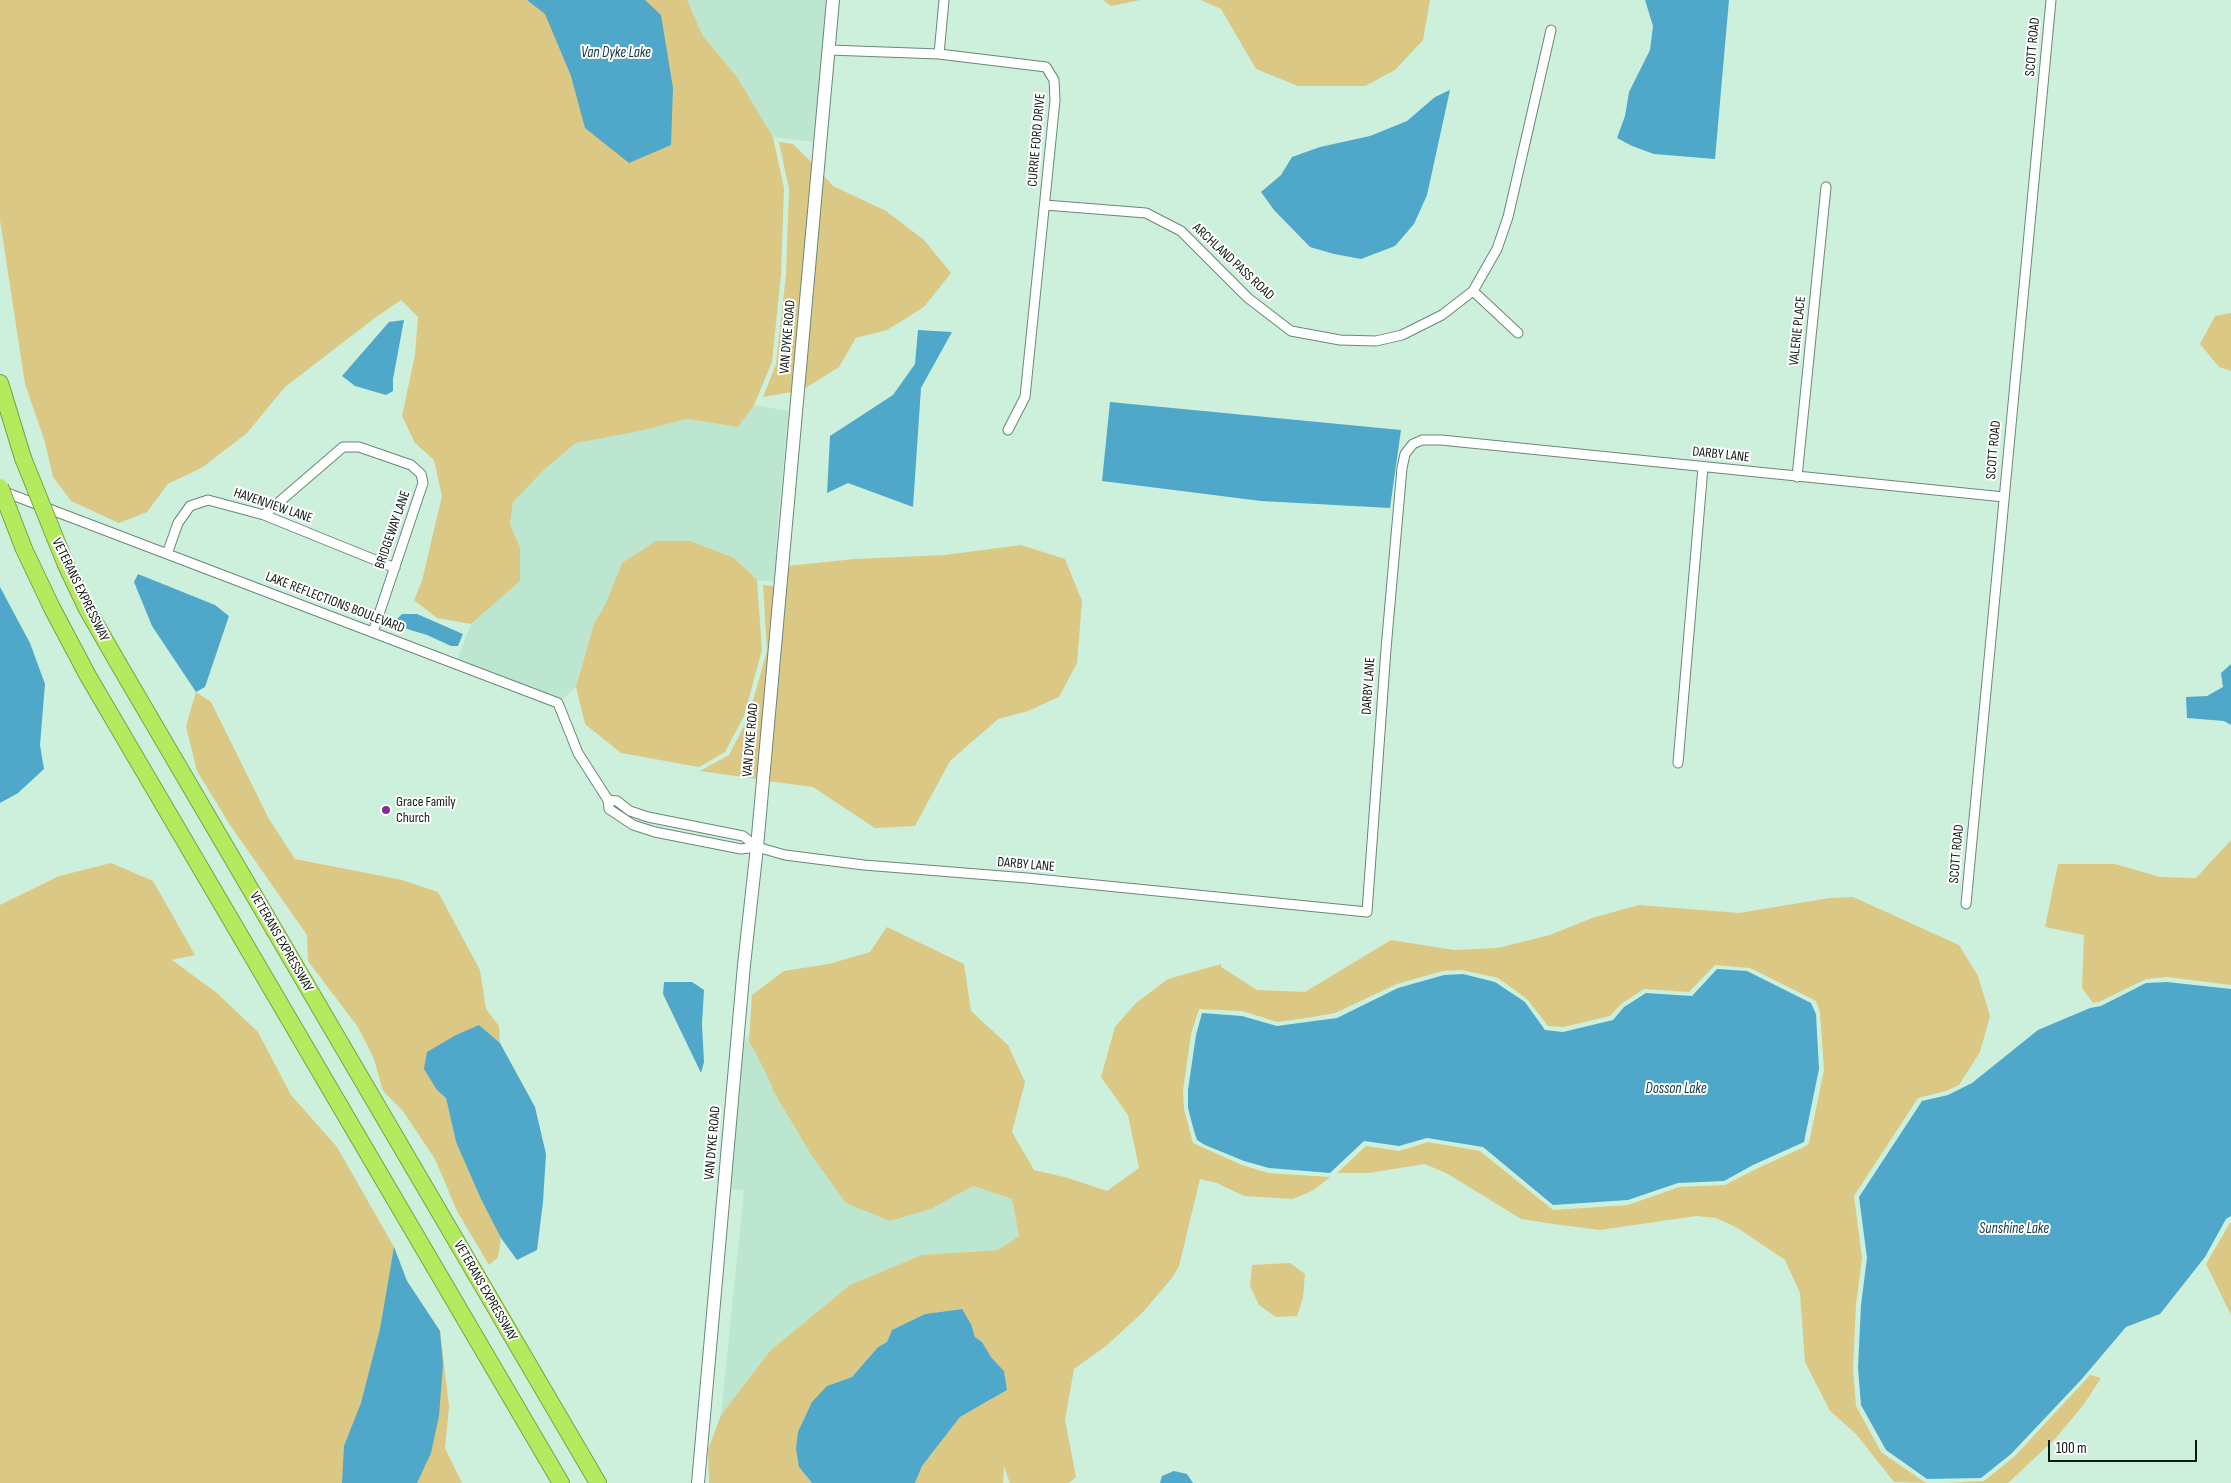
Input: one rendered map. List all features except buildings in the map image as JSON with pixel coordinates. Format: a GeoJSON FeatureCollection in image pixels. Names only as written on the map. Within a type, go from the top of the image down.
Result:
{"type":"FeatureCollection","features":[{"type":"Feature","properties":{"kind":"highway","name":"VETERANS EXPRESSWAY"},"geometry":{"type":"LineString","coordinates":[[0,383],[24,458],[66,565],[105,641],[598,1483]]}},
{"type":"Feature","properties":{"kind":"highway"},"geometry":{"type":"LineString","coordinates":[[0,489],[24,549],[52,608],[88,676],[561,1483]]}},
{"type":"Feature","properties":{"kind":"main road","name":"VAN DYKE ROAD"},"geometry":{"type":"LineString","coordinates":[[698,1483],[833,0]]}},
{"type":"Feature","properties":{"kind":"street"},"geometry":{"type":"LineString","coordinates":[[939,54],[944,0]]}},
{"type":"Feature","properties":{"kind":"street","name":"SCOTT ROAD"},"geometry":{"type":"LineString","coordinates":[[1966,904],[2051,0]]}},
{"type":"Feature","properties":{"kind":"street","name":"ARCHLAND PASS ROAD"},"geometry":{"type":"LineString","coordinates":[[1045,205],[1146,213],[1155,217],[1181,231],[1248,298],[1291,331],[1340,340],[1376,341],[1402,335],[1442,315],[1472,291],[1497,249],[1508,218],[1551,30]]}},
{"type":"Feature","properties":{"kind":"street","name":"CURRIE FORD DRIVE"},"geometry":{"type":"LineString","coordinates":[[829,50],[939,54],[1046,67],[1054,80],[1055,100],[1025,397],[1008,430]]}},
{"type":"Feature","properties":{"kind":"street","name":"VALERIE PLACE"},"geometry":{"type":"LineString","coordinates":[[1797,477],[1826,187]]}},
{"type":"Feature","properties":{"kind":"street"},"geometry":{"type":"LineString","coordinates":[[1472,291],[1518,333]]}},
{"type":"Feature","properties":{"kind":"street","name":"DARBY LANE"},"geometry":{"type":"LineString","coordinates":[[757,847],[785,855],[864,865],[1042,880],[1367,912],[1386,649],[1402,468],[1405,454],[1413,444],[1422,440],[1441,440],[2004,497]]}},
{"type":"Feature","properties":{"kind":"street","name":"BRIDGEWAY LANE"},"geometry":{"type":"LineString","coordinates":[[264,515],[343,447],[359,446],[411,466],[421,474],[423,483],[373,632]]}},
{"type":"Feature","properties":{"kind":"street"},"geometry":{"type":"LineString","coordinates":[[1678,763],[1703,467]]}},
{"type":"Feature","properties":{"kind":"street","name":"LAKE REFLECTIONS BOULEVARD"},"geometry":{"type":"LineString","coordinates":[[0,489],[558,703],[578,753],[608,800],[609,809],[633,825],[655,832],[741,849],[757,847]]}},
{"type":"Feature","properties":{"kind":"street","name":"HAVENVIEW LANE"},"geometry":{"type":"LineString","coordinates":[[167,554],[178,523],[190,506],[208,500],[264,515],[395,568]]}},
{"type":"Feature","properties":{"kind":"street"},"geometry":{"type":"LineString","coordinates":[[608,800],[617,801],[630,811],[648,817],[743,836],[757,847]]}},
{"type":"Feature","properties":{"kind":"shaded area"},"geometry":{"type":"Polygon","coordinates":[[[0,0],[687,0],[703,36],[737,77],[773,137],[784,188],[781,275],[772,362],[754,405],[738,427],[687,419],[640,431],[576,443],[544,470],[513,502],[510,524],[520,548],[520,581],[471,624],[437,618],[414,600],[422,581],[442,496],[434,460],[415,443],[402,416],[415,355],[418,317],[401,300],[285,387],[247,433],[203,467],[168,484],[147,512],[119,523],[71,501],[53,477],[45,442],[25,384],[0,220],[0,0]]]}},
{"type":"Feature","properties":{"kind":"shaded area"},"geometry":{"type":"Polygon","coordinates":[[[687,0],[828,0],[814,142],[773,137],[737,77],[703,36],[687,0]]]}},
{"type":"Feature","properties":{"kind":"shaded area"},"geometry":{"type":"Polygon","coordinates":[[[1103,0],[1140,0],[1111,6],[1103,0]]]}},
{"type":"Feature","properties":{"kind":"shaded area"},"geometry":{"type":"Polygon","coordinates":[[[1201,0],[1430,0],[1423,40],[1395,70],[1365,86],[1298,86],[1256,69],[1221,9],[1201,0]]]}},
{"type":"Feature","properties":{"kind":"shaded area"},"geometry":{"type":"Polygon","coordinates":[[[779,142],[793,144],[813,164],[792,392],[763,397],[776,364],[786,275],[789,189],[779,142]]]}},
{"type":"Feature","properties":{"kind":"shaded area"},"geometry":{"type":"Polygon","coordinates":[[[823,175],[833,186],[886,211],[924,240],[951,273],[924,307],[887,330],[856,338],[839,367],[804,389],[823,175]]]}},
{"type":"Feature","properties":{"kind":"shaded area"},"geometry":{"type":"Polygon","coordinates":[[[2231,313],[2231,371],[2219,367],[2200,344],[2215,316],[2231,313]]]}},
{"type":"Feature","properties":{"kind":"shaded area"},"geometry":{"type":"Polygon","coordinates":[[[754,405],[789,411],[777,531],[775,582],[757,580],[734,558],[622,563],[606,603],[594,624],[576,687],[558,703],[456,663],[471,624],[520,581],[520,548],[510,524],[513,502],[544,470],[577,443],[612,435],[640,431],[687,419],[738,427],[754,405]]]}},
{"type":"Feature","properties":{"kind":"shaded area"},"geometry":{"type":"Polygon","coordinates":[[[656,541],[690,541],[734,558],[757,580],[762,650],[744,716],[725,752],[699,767],[621,753],[585,724],[576,687],[594,624],[606,603],[622,563],[656,541]]]}},
{"type":"Feature","properties":{"kind":"shaded area"},"geometry":{"type":"Polygon","coordinates":[[[1021,545],[1065,559],[1082,601],[1077,663],[1059,697],[1028,711],[998,719],[950,761],[915,826],[875,828],[813,787],[768,781],[787,566],[855,559],[945,555],[1021,545]]]}},
{"type":"Feature","properties":{"kind":"shaded area"},"geometry":{"type":"Polygon","coordinates":[[[763,585],[774,586],[757,779],[700,771],[729,755],[748,718],[767,651],[763,585]]]}},
{"type":"Feature","properties":{"kind":"shaded area"},"geometry":{"type":"Polygon","coordinates":[[[196,692],[211,702],[269,819],[295,859],[402,880],[438,892],[480,970],[486,1009],[499,1026],[500,1043],[479,1025],[437,1090],[446,1098],[456,1142],[501,1238],[498,1257],[489,1265],[457,1211],[435,1159],[403,1111],[383,1091],[374,1059],[358,1027],[308,961],[307,935],[230,825],[197,771],[186,726],[196,692]]]}},
{"type":"Feature","properties":{"kind":"shaded area"},"geometry":{"type":"Polygon","coordinates":[[[2231,840],[2231,985],[2167,977],[2146,979],[2099,1002],[2093,1003],[2082,988],[2084,935],[2045,927],[2058,864],[2115,864],[2160,877],[2196,878],[2231,840]]]}},
{"type":"Feature","properties":{"kind":"shaded area"},"geometry":{"type":"Polygon","coordinates":[[[111,863],[153,881],[195,955],[172,960],[217,993],[258,1032],[291,1095],[337,1147],[394,1247],[407,1281],[440,1331],[449,1406],[445,1448],[462,1483],[0,1483],[0,905],[59,876],[111,863]]]}},
{"type":"Feature","properties":{"kind":"shaded area"},"geometry":{"type":"Polygon","coordinates":[[[1853,897],[1959,945],[1978,976],[1990,1016],[1980,1052],[1959,1085],[1946,1091],[1918,1098],[1854,1196],[1862,1258],[1856,1305],[1853,1368],[1856,1406],[1881,1452],[1926,1483],[1894,1482],[1856,1434],[1830,1411],[1805,1362],[1800,1293],[1785,1260],[1736,1227],[1716,1218],[1696,1216],[1600,1230],[1554,1224],[1521,1219],[1448,1174],[1425,1164],[1369,1173],[1337,1173],[1366,1146],[1399,1151],[1428,1142],[1480,1151],[1553,1210],[1628,1205],[1679,1187],[1725,1185],[1806,1146],[1809,1143],[1824,1070],[1820,1012],[1816,1001],[1750,968],[1715,965],[1689,992],[1644,989],[1621,1004],[1610,1016],[1563,1027],[1548,1026],[1527,999],[1498,978],[1462,970],[1443,971],[1397,984],[1335,1013],[1313,1017],[1277,1022],[1242,1011],[1199,1009],[1191,1034],[1183,1090],[1184,1109],[1193,1143],[1242,1165],[1268,1173],[1330,1177],[1314,1190],[1293,1199],[1244,1196],[1217,1183],[1200,1179],[1179,1266],[1172,1278],[1143,1312],[1106,1346],[1074,1369],[1065,1420],[1076,1477],[1069,1483],[1010,1483],[1004,1467],[1003,1483],[915,1483],[922,1466],[960,1417],[1007,1390],[1004,1371],[991,1357],[982,1342],[975,1337],[971,1324],[961,1309],[925,1314],[892,1330],[887,1342],[878,1347],[852,1377],[827,1386],[799,1467],[812,1483],[709,1483],[708,1450],[721,1415],[770,1351],[850,1285],[922,1255],[998,1250],[1019,1236],[1012,1199],[973,1186],[931,1209],[890,1221],[846,1203],[810,1153],[775,1094],[749,1041],[752,995],[784,971],[829,964],[870,952],[887,927],[964,964],[971,1011],[1008,1045],[1025,1082],[1012,1132],[1034,1170],[1068,1178],[1107,1191],[1139,1168],[1128,1115],[1101,1077],[1115,1027],[1136,1003],[1168,979],[1221,964],[1221,967],[1257,990],[1305,992],[1391,940],[1454,950],[1498,948],[1550,935],[1592,918],[1639,905],[1739,913],[1830,898],[1853,897]]]}},
{"type":"Feature","properties":{"kind":"shaded area"},"geometry":{"type":"Polygon","coordinates":[[[749,1035],[749,1041],[775,1094],[810,1153],[931,1209],[973,1186],[1012,1199],[1019,1236],[998,1250],[922,1255],[770,1351],[721,1415],[744,1190],[730,1189],[743,1041],[749,1035]]]}},
{"type":"Feature","properties":{"kind":"shaded area"},"geometry":{"type":"Polygon","coordinates":[[[2231,1221],[2231,1315],[2206,1264],[2231,1221]]]}},
{"type":"Feature","properties":{"kind":"shaded area"},"geometry":{"type":"Polygon","coordinates":[[[1290,1263],[1305,1274],[1303,1298],[1297,1316],[1276,1317],[1259,1305],[1250,1286],[1252,1265],[1290,1263]]]}},
{"type":"Feature","properties":{"kind":"shaded area"},"geometry":{"type":"Polygon","coordinates":[[[2090,1375],[2101,1378],[2084,1404],[2056,1438],[2008,1483],[1946,1483],[1984,1481],[2015,1456],[2090,1375]]]}},
{"type":"Feature","properties":{"kind":"water","name":"Van Dyke Lake"},"geometry":{"type":"Polygon","coordinates":[[[527,0],[645,0],[661,15],[673,88],[671,145],[629,163],[585,128],[571,76],[545,14],[527,0]]]}},
{"type":"Feature","properties":{"kind":"water"},"geometry":{"type":"Polygon","coordinates":[[[1645,0],[1729,0],[1715,159],[1654,154],[1617,138],[1625,116],[1629,92],[1650,50],[1653,26],[1645,0]]]}},
{"type":"Feature","properties":{"kind":"water"},"geometry":{"type":"Polygon","coordinates":[[[1450,90],[1427,195],[1414,224],[1395,246],[1361,259],[1310,247],[1274,210],[1261,192],[1281,175],[1292,157],[1320,147],[1370,136],[1407,121],[1435,97],[1450,90]]]}},
{"type":"Feature","properties":{"kind":"water"},"geometry":{"type":"Polygon","coordinates":[[[404,320],[393,379],[393,391],[386,395],[355,386],[342,376],[389,322],[404,320]]]}},
{"type":"Feature","properties":{"kind":"water"},"geometry":{"type":"Polygon","coordinates":[[[918,330],[952,332],[921,388],[913,507],[848,483],[827,493],[830,436],[893,395],[915,364],[918,330]]]}},
{"type":"Feature","properties":{"kind":"water"},"geometry":{"type":"Polygon","coordinates":[[[1110,402],[1401,430],[1390,508],[1261,501],[1102,481],[1110,402]]]}},
{"type":"Feature","properties":{"kind":"water"},"geometry":{"type":"Polygon","coordinates":[[[138,574],[215,605],[229,616],[205,687],[196,692],[152,626],[134,582],[138,574]]]}},
{"type":"Feature","properties":{"kind":"water"},"geometry":{"type":"Polygon","coordinates":[[[0,587],[30,643],[45,684],[40,745],[44,769],[18,793],[0,803],[0,587]]]}},
{"type":"Feature","properties":{"kind":"water"},"geometry":{"type":"Polygon","coordinates":[[[402,614],[417,614],[463,634],[458,646],[451,646],[427,635],[407,629],[396,620],[402,614]]]}},
{"type":"Feature","properties":{"kind":"water"},"geometry":{"type":"Polygon","coordinates":[[[2231,664],[2231,725],[2224,721],[2187,718],[2186,697],[2207,696],[2223,687],[2221,673],[2231,664]]]}},
{"type":"Feature","properties":{"kind":"water","name":"Dosson Lake"},"geometry":{"type":"Polygon","coordinates":[[[1717,969],[1747,971],[1811,1003],[1816,1014],[1819,1069],[1804,1142],[1753,1165],[1724,1181],[1678,1183],[1628,1200],[1553,1205],[1483,1147],[1427,1138],[1399,1146],[1364,1141],[1330,1173],[1269,1168],[1244,1161],[1205,1145],[1197,1140],[1194,1131],[1188,1108],[1188,1090],[1196,1035],[1202,1013],[1242,1016],[1277,1026],[1337,1018],[1398,988],[1444,975],[1463,974],[1495,982],[1525,1002],[1545,1030],[1563,1032],[1613,1020],[1624,1007],[1646,993],[1692,996],[1717,969]]]}},
{"type":"Feature","properties":{"kind":"water"},"geometry":{"type":"Polygon","coordinates":[[[664,982],[692,982],[704,990],[702,1024],[704,1062],[701,1073],[663,994],[664,982]]]}},
{"type":"Feature","properties":{"kind":"water","name":"Sunshine Lake"},"geometry":{"type":"Polygon","coordinates":[[[2167,982],[2231,989],[2231,1216],[2226,1219],[2205,1257],[2160,1314],[2126,1327],[2081,1380],[2011,1454],[1981,1478],[1927,1479],[1886,1450],[1861,1405],[1858,1368],[1861,1305],[1867,1258],[1859,1197],[1922,1101],[1948,1095],[1972,1083],[2038,1030],[2090,1008],[2101,1006],[2146,983],[2167,982]]]}},
{"type":"Feature","properties":{"kind":"water"},"geometry":{"type":"Polygon","coordinates":[[[479,1025],[500,1043],[535,1107],[546,1154],[537,1250],[517,1260],[501,1238],[481,1199],[456,1142],[446,1098],[437,1090],[424,1069],[427,1052],[456,1035],[479,1025]]]}},
{"type":"Feature","properties":{"kind":"water"},"geometry":{"type":"Polygon","coordinates":[[[394,1247],[407,1281],[440,1331],[443,1365],[439,1416],[431,1453],[417,1483],[342,1483],[344,1446],[361,1403],[380,1329],[394,1247]]]}},
{"type":"Feature","properties":{"kind":"water"},"geometry":{"type":"Polygon","coordinates":[[[962,1309],[971,1324],[975,1337],[982,1342],[991,1357],[1004,1371],[1007,1390],[960,1417],[922,1466],[915,1483],[812,1483],[799,1467],[796,1449],[798,1432],[812,1402],[827,1386],[852,1377],[878,1347],[887,1342],[892,1330],[925,1314],[962,1309]]]}},
{"type":"Feature","properties":{"kind":"water"},"geometry":{"type":"Polygon","coordinates":[[[1174,1471],[1187,1474],[1193,1483],[1160,1483],[1162,1476],[1174,1471]]]}},
{"type":"Feature","properties":{"kind":"place","name":"Grace Family Church"},"geometry":{"type":"Point","coordinates":[386,810]}}]}
